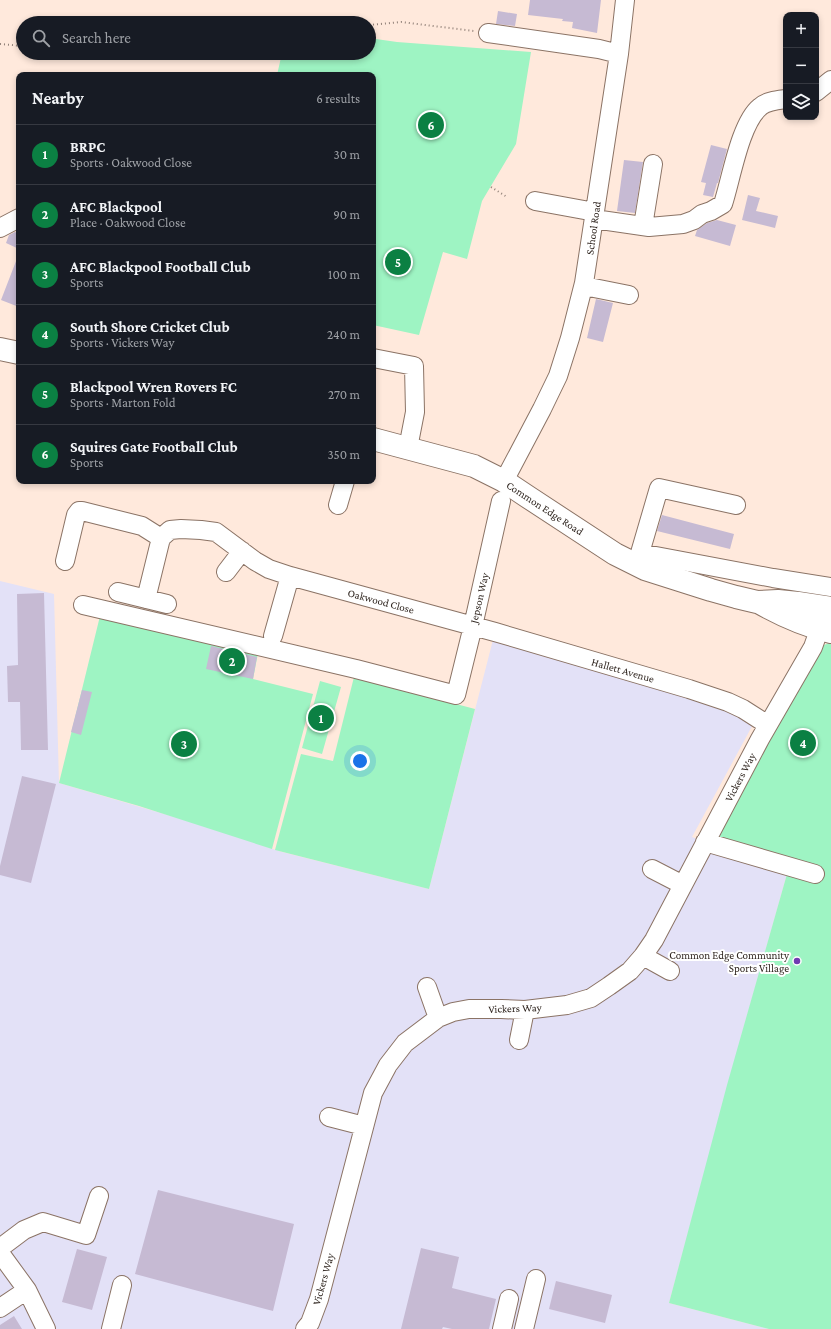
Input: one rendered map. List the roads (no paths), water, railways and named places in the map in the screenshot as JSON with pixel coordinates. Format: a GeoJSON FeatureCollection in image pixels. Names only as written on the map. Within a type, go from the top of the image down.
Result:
{"type":"FeatureCollection","features":[{"type":"Feature","properties":{"kind":"main road"},"geometry":{"type":"LineString","coordinates":[[0,349],[16,352]]}},
{"type":"Feature","properties":{"kind":"main road","name":"Common Edge Road"},"geometry":{"type":"LineString","coordinates":[[376,440],[468,463],[502,491],[524,494],[624,560],[645,569],[711,590],[758,602],[820,634]]}},
{"type":"Feature","properties":{"kind":"main road","name":"Common Edge Road"},"geometry":{"type":"LineString","coordinates":[[758,602],[778,601],[798,603],[830,601]]}},
{"type":"Feature","properties":{"kind":"street","name":"School Road"},"geometry":{"type":"LineString","coordinates":[[502,491],[522,446],[558,376],[584,286],[619,54],[625,0]]}},
{"type":"Feature","properties":{"kind":"street"},"geometry":{"type":"LineString","coordinates":[[488,33],[599,49],[619,54]]}},
{"type":"Feature","properties":{"kind":"street"},"geometry":{"type":"LineString","coordinates":[[819,90],[831,80]]}},
{"type":"Feature","properties":{"kind":"street"},"geometry":{"type":"LineString","coordinates":[[535,201],[594,216],[646,226],[683,224],[694,220],[702,214],[711,212],[723,204],[729,187],[736,156],[749,120],[760,106],[776,100],[783,99]]}},
{"type":"Feature","properties":{"kind":"street"},"geometry":{"type":"LineString","coordinates":[[646,226],[653,164]]}},
{"type":"Feature","properties":{"kind":"street"},"geometry":{"type":"LineString","coordinates":[[0,228],[16,220]]}},
{"type":"Feature","properties":{"kind":"street"},"geometry":{"type":"LineString","coordinates":[[584,286],[629,295]]}},
{"type":"Feature","properties":{"kind":"street"},"geometry":{"type":"LineString","coordinates":[[376,359],[414,366],[415,412],[408,448]]}},
{"type":"Feature","properties":{"kind":"street","name":"School Road"},"geometry":{"type":"LineString","coordinates":[[522,446],[520,462],[524,494]]}},
{"type":"Feature","properties":{"kind":"street"},"geometry":{"type":"LineString","coordinates":[[338,505],[344,484]]}},
{"type":"Feature","properties":{"kind":"street"},"geometry":{"type":"LineString","coordinates":[[736,505],[659,488],[640,553],[773,578],[830,601]]}},
{"type":"Feature","properties":{"kind":"street","name":"Jepson Way"},"geometry":{"type":"LineString","coordinates":[[83,605],[456,695],[473,626],[502,491]]}},
{"type":"Feature","properties":{"kind":"street"},"geometry":{"type":"LineString","coordinates":[[65,561],[76,515],[79,511],[142,526],[161,538],[146,599]]}},
{"type":"Feature","properties":{"kind":"street","name":"Oakwood Close"},"geometry":{"type":"LineString","coordinates":[[161,538],[170,530],[181,529],[216,532],[255,561],[269,569],[473,626]]}},
{"type":"Feature","properties":{"kind":"street"},"geometry":{"type":"LineString","coordinates":[[226,572],[242,551]]}},
{"type":"Feature","properties":{"kind":"street"},"geometry":{"type":"LineString","coordinates":[[711,590],[717,568]]}},
{"type":"Feature","properties":{"kind":"street"},"geometry":{"type":"LineString","coordinates":[[273,636],[290,576]]}},
{"type":"Feature","properties":{"kind":"street"},"geometry":{"type":"LineString","coordinates":[[118,592],[168,604]]}},
{"type":"Feature","properties":{"kind":"street","name":"Vickers Way"},"geometry":{"type":"LineString","coordinates":[[305,1329],[310,1323],[319,1299],[373,1094],[388,1065],[405,1043],[438,1018],[453,1012],[469,1009],[526,1010],[567,1005],[591,998],[630,971],[654,940],[768,725],[820,634],[830,601]]}},
{"type":"Feature","properties":{"kind":"street","name":"Hallett Avenue"},"geometry":{"type":"LineString","coordinates":[[473,626],[728,702],[743,709],[768,725]]}},
{"type":"Feature","properties":{"kind":"street"},"geometry":{"type":"LineString","coordinates":[[705,842],[815,874]]}},
{"type":"Feature","properties":{"kind":"street"},"geometry":{"type":"LineString","coordinates":[[652,869],[683,885]]}},
{"type":"Feature","properties":{"kind":"street"},"geometry":{"type":"LineString","coordinates":[[643,956],[670,971]]}},
{"type":"Feature","properties":{"kind":"street"},"geometry":{"type":"LineString","coordinates":[[427,987],[438,1018]]}},
{"type":"Feature","properties":{"kind":"street"},"geometry":{"type":"LineString","coordinates":[[519,1040],[526,1010]]}},
{"type":"Feature","properties":{"kind":"street"},"geometry":{"type":"LineString","coordinates":[[330,1117],[364,1126]]}},
{"type":"Feature","properties":{"kind":"street"},"geometry":{"type":"LineString","coordinates":[[0,1248],[24,1230],[43,1222],[86,1235],[99,1196]]}},
{"type":"Feature","properties":{"kind":"street"},"geometry":{"type":"LineString","coordinates":[[0,1253],[27,1290],[46,1329]]}},
{"type":"Feature","properties":{"kind":"street"},"geometry":{"type":"LineString","coordinates":[[524,1329],[536,1279]]}},
{"type":"Feature","properties":{"kind":"street"},"geometry":{"type":"LineString","coordinates":[[111,1329],[122,1285]]}},
{"type":"Feature","properties":{"kind":"street"},"geometry":{"type":"LineString","coordinates":[[1,1307],[27,1290]]}},
{"type":"Feature","properties":{"kind":"street"},"geometry":{"type":"LineString","coordinates":[[502,1329],[509,1299]]}},
{"type":"Feature","properties":{"kind":"place","name":"Squires Gate Football Club"},"geometry":{"type":"Point","coordinates":[431,125]}},
{"type":"Feature","properties":{"kind":"place","name":"Blackpool Wren Rovers FC"},"geometry":{"type":"Point","coordinates":[398,262]}},
{"type":"Feature","properties":{"kind":"place","name":"AFC Blackpool"},"geometry":{"type":"Point","coordinates":[232,661]}},
{"type":"Feature","properties":{"kind":"place","name":"BRPC"},"geometry":{"type":"Point","coordinates":[321,718]}},
{"type":"Feature","properties":{"kind":"place","name":"South Shore Cricket Club"},"geometry":{"type":"Point","coordinates":[803,743]}},
{"type":"Feature","properties":{"kind":"place","name":"AFC Blackpool Football Club"},"geometry":{"type":"Point","coordinates":[184,744]}},
{"type":"Feature","properties":{"kind":"place","name":"Common Edge Community Sports Village"},"geometry":{"type":"Point","coordinates":[797,961]}}]}
